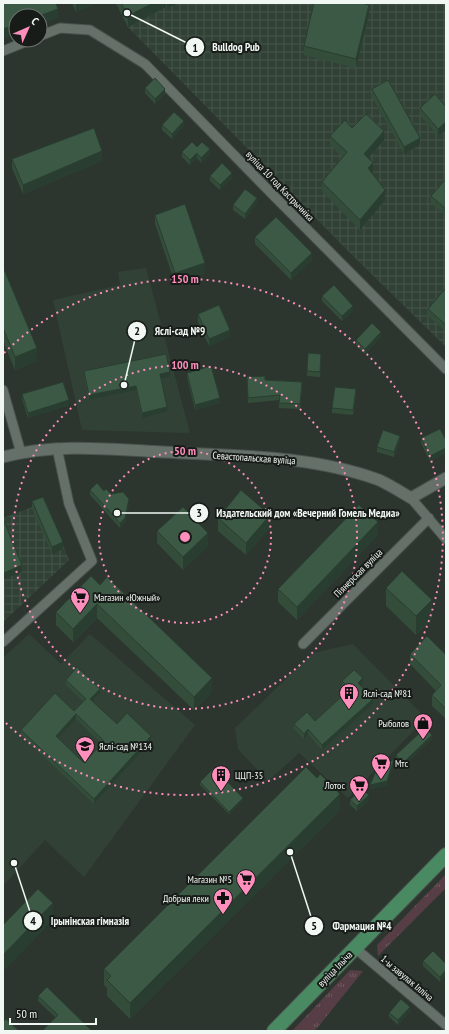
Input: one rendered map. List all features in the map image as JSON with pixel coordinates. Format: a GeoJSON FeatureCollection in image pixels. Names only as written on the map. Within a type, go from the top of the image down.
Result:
{"type":"FeatureCollection","features":[{"type":"Feature","properties":{"kind":"main road","name":"вуліца Ільіча"},"geometry":{"type":"LineString","coordinates":[[274,1031],[446,855]]}},
{"type":"Feature","properties":{"kind":"street","name":"вуліца 10 год Кастрычніка"},"geometry":{"type":"LineString","coordinates":[[48,33],[60,28],[90,30],[145,64],[446,368]]}},
{"type":"Feature","properties":{"kind":"street"},"geometry":{"type":"LineString","coordinates":[[3,390],[21,452]]}},
{"type":"Feature","properties":{"kind":"street"},"geometry":{"type":"LineString","coordinates":[[3,642],[92,561],[69,504],[57,448]]}},
{"type":"Feature","properties":{"kind":"street","name":"Севастопальская вуліца"},"geometry":{"type":"LineString","coordinates":[[3,457],[21,452],[57,448],[108,449],[284,459],[354,472],[380,481],[411,498]]}},
{"type":"Feature","properties":{"kind":"street"},"geometry":{"type":"LineString","coordinates":[[446,478],[411,498],[446,539]]}},
{"type":"Feature","properties":{"kind":"street","name":"Піянерская вуліца"},"geometry":{"type":"LineString","coordinates":[[303,644],[429,518]]}},
{"type":"Feature","properties":{"kind":"street","name":"1-ы завулак Ілліча"},"geometry":{"type":"LineString","coordinates":[[355,948],[446,1025]]}},
{"type":"Feature","properties":{"kind":"shaded area"},"geometry":{"type":"Polygon","coordinates":[[[116,3],[446,3],[446,347],[352,255],[128,27],[116,3]]]}},
{"type":"Feature","properties":{"kind":"shaded area"},"geometry":{"type":"Polygon","coordinates":[[[146,268],[190,433],[82,430],[53,300],[120,285],[118,272],[146,268]]]}},
{"type":"Feature","properties":{"kind":"shaded area"},"geometry":{"type":"Polygon","coordinates":[[[46,502],[69,560],[3,622],[3,518],[46,502]]]}},
{"type":"Feature","properties":{"kind":"shaded area","name":"Яслі-сад №134"},"geometry":{"type":"Polygon","coordinates":[[[29,634],[61,664],[90,634],[195,725],[84,877],[45,840],[3,886],[3,658],[29,634]]]}},
{"type":"Feature","properties":{"kind":"shaded area"},"geometry":{"type":"Polygon","coordinates":[[[353,644],[426,718],[348,798],[299,753],[268,781],[238,749],[235,728],[313,653],[353,644]]]}},
{"type":"Feature","properties":{"kind":"green space"},"geometry":{"type":"Polygon","coordinates":[[[446,874],[446,888],[378,956],[377,945],[446,874]]]}},
{"type":"Feature","properties":{"kind":"green space"},"geometry":{"type":"Polygon","coordinates":[[[350,970],[363,971],[318,1027],[314,1031],[292,1031],[350,970]]]}},
{"type":"Feature","properties":{"kind":"building"},"geometry":{"type":"Polygon","coordinates":[[[3,3],[56,3],[58,9],[48,13],[48,8],[8,8],[8,27],[3,29],[3,3]]]}},
{"type":"Feature","properties":{"kind":"building"},"geometry":{"type":"Polygon","coordinates":[[[121,3],[153,3],[128,16],[121,3]]]}},
{"type":"Feature","properties":{"kind":"building"},"geometry":{"type":"Polygon","coordinates":[[[314,3],[363,3],[369,5],[356,59],[304,46],[314,3]]]}},
{"type":"Feature","properties":{"kind":"building"},"geometry":{"type":"Polygon","coordinates":[[[155,78],[165,89],[155,99],[145,88],[155,78]]]}},
{"type":"Feature","properties":{"kind":"building"},"geometry":{"type":"Polygon","coordinates":[[[388,80],[420,138],[404,147],[372,89],[388,80]]]}},
{"type":"Feature","properties":{"kind":"building"},"geometry":{"type":"Polygon","coordinates":[[[435,94],[446,107],[446,122],[438,129],[420,108],[435,94]]]}},
{"type":"Feature","properties":{"kind":"building"},"geometry":{"type":"Polygon","coordinates":[[[174,112],[184,121],[172,134],[162,125],[174,112]]]}},
{"type":"Feature","properties":{"kind":"building"},"geometry":{"type":"Polygon","coordinates":[[[366,114],[384,131],[364,154],[373,163],[368,168],[385,190],[360,220],[322,182],[347,152],[330,136],[345,120],[352,128],[366,114]]]}},
{"type":"Feature","properties":{"kind":"building"},"geometry":{"type":"Polygon","coordinates":[[[94,128],[102,151],[23,185],[12,159],[94,128]]]}},
{"type":"Feature","properties":{"kind":"building"},"geometry":{"type":"Polygon","coordinates":[[[192,142],[197,147],[202,142],[210,149],[201,158],[197,153],[190,160],[182,152],[192,142]]]}},
{"type":"Feature","properties":{"kind":"building"},"geometry":{"type":"Polygon","coordinates":[[[222,163],[232,173],[220,185],[210,176],[222,163]]]}},
{"type":"Feature","properties":{"kind":"building"},"geometry":{"type":"Polygon","coordinates":[[[446,179],[446,209],[431,196],[446,179]]]}},
{"type":"Feature","properties":{"kind":"building"},"geometry":{"type":"Polygon","coordinates":[[[245,189],[257,198],[245,214],[233,205],[245,189]]]}},
{"type":"Feature","properties":{"kind":"building"},"geometry":{"type":"Polygon","coordinates":[[[185,204],[205,263],[175,273],[155,215],[185,204]]]}},
{"type":"Feature","properties":{"kind":"building"},"geometry":{"type":"Polygon","coordinates":[[[276,217],[312,253],[291,273],[255,237],[276,217]]]}},
{"type":"Feature","properties":{"kind":"building"},"geometry":{"type":"Polygon","coordinates":[[[3,267],[37,348],[15,357],[3,328],[3,267]]]}},
{"type":"Feature","properties":{"kind":"building"},"geometry":{"type":"Polygon","coordinates":[[[334,285],[353,306],[342,316],[322,296],[334,285]]]}},
{"type":"Feature","properties":{"kind":"building"},"geometry":{"type":"Polygon","coordinates":[[[446,288],[446,325],[428,309],[446,288]]]}},
{"type":"Feature","properties":{"kind":"building"},"geometry":{"type":"Polygon","coordinates":[[[219,305],[230,330],[209,339],[198,314],[219,305]]]}},
{"type":"Feature","properties":{"kind":"building"},"geometry":{"type":"Polygon","coordinates":[[[372,323],[381,332],[365,349],[356,340],[372,323]]]}},
{"type":"Feature","properties":{"kind":"building"},"geometry":{"type":"Polygon","coordinates":[[[308,353],[321,354],[320,372],[307,371],[308,353]]]}},
{"type":"Feature","properties":{"kind":"building"},"geometry":{"type":"Polygon","coordinates":[[[166,354],[170,372],[160,374],[167,407],[142,413],[136,386],[89,395],[84,371],[166,354]]]}},
{"type":"Feature","properties":{"kind":"building"},"geometry":{"type":"Polygon","coordinates":[[[211,366],[220,398],[195,405],[187,373],[211,366]]]}},
{"type":"Feature","properties":{"kind":"building"},"geometry":{"type":"Polygon","coordinates":[[[265,376],[265,380],[302,382],[300,404],[279,403],[280,395],[248,398],[247,377],[265,376]]]}},
{"type":"Feature","properties":{"kind":"building"},"geometry":{"type":"Polygon","coordinates":[[[63,382],[69,400],[28,413],[22,394],[63,382]]]}},
{"type":"Feature","properties":{"kind":"building"},"geometry":{"type":"Polygon","coordinates":[[[335,387],[356,389],[353,410],[332,408],[335,387]]]}},
{"type":"Feature","properties":{"kind":"building"},"geometry":{"type":"Polygon","coordinates":[[[440,429],[446,440],[446,448],[430,456],[421,438],[440,429]]]}},
{"type":"Feature","properties":{"kind":"building"},"geometry":{"type":"Polygon","coordinates":[[[383,430],[400,436],[394,452],[377,447],[383,430]]]}},
{"type":"Feature","properties":{"kind":"building"},"geometry":{"type":"Polygon","coordinates":[[[97,483],[104,491],[106,489],[111,494],[123,492],[129,499],[125,518],[120,523],[90,490],[97,483]]]}},
{"type":"Feature","properties":{"kind":"building"},"geometry":{"type":"Polygon","coordinates":[[[241,490],[270,515],[246,543],[218,518],[241,490]]]}},
{"type":"Feature","properties":{"kind":"building"},"geometry":{"type":"Polygon","coordinates":[[[43,497],[63,542],[52,547],[32,501],[43,497]]]}},
{"type":"Feature","properties":{"kind":"building"},"geometry":{"type":"Polygon","coordinates":[[[359,505],[378,522],[297,607],[278,589],[359,505]]]}},
{"type":"Feature","properties":{"kind":"building"},"geometry":{"type":"Polygon","coordinates":[[[183,507],[208,533],[183,557],[157,531],[183,507]]]}},
{"type":"Feature","properties":{"kind":"building"},"geometry":{"type":"Polygon","coordinates":[[[3,519],[22,565],[4,573],[3,571],[3,519]]]}},
{"type":"Feature","properties":{"kind":"building"},"geometry":{"type":"Polygon","coordinates":[[[402,571],[432,600],[416,616],[386,588],[402,571]]]}},
{"type":"Feature","properties":{"kind":"building"},"geometry":{"type":"Polygon","coordinates":[[[91,576],[100,585],[107,577],[212,678],[194,697],[97,604],[73,629],[56,612],[91,576]]]}},
{"type":"Feature","properties":{"kind":"building"},"geometry":{"type":"Polygon","coordinates":[[[427,636],[446,655],[446,709],[432,695],[441,685],[410,654],[427,636]]]}},
{"type":"Feature","properties":{"kind":"building"},"geometry":{"type":"Polygon","coordinates":[[[77,667],[100,689],[90,699],[117,724],[127,713],[151,736],[94,799],[21,730],[55,693],[74,711],[86,699],[66,680],[77,667]],[[76,714],[56,736],[84,763],[104,741],[76,714]]]}},
{"type":"Feature","properties":{"kind":"building","name":"Яслі-сад №81"},"geometry":{"type":"Polygon","coordinates":[[[354,670],[363,678],[358,683],[373,699],[322,745],[308,729],[304,734],[294,724],[307,712],[315,721],[350,689],[342,681],[354,670]]]}},
{"type":"Feature","properties":{"kind":"building"},"geometry":{"type":"Polygon","coordinates":[[[425,728],[432,735],[403,763],[396,755],[425,728]]]}},
{"type":"Feature","properties":{"kind":"building"},"geometry":{"type":"Polygon","coordinates":[[[394,759],[387,781],[370,785],[376,771],[394,759]]]}},
{"type":"Feature","properties":{"kind":"building"},"geometry":{"type":"Polygon","coordinates":[[[306,767],[317,778],[320,774],[340,794],[130,1003],[107,980],[111,976],[104,969],[306,767]]]}},
{"type":"Feature","properties":{"kind":"building","name":"ЦЦП-35"},"geometry":{"type":"Polygon","coordinates":[[[214,768],[243,798],[229,812],[200,782],[214,768]]]}},
{"type":"Feature","properties":{"kind":"building"},"geometry":{"type":"Polygon","coordinates":[[[360,790],[363,790],[369,795],[357,806],[350,800],[360,790]]]}},
{"type":"Feature","properties":{"kind":"building"},"geometry":{"type":"Polygon","coordinates":[[[38,889],[53,903],[3,955],[3,925],[38,889]]]}},
{"type":"Feature","properties":{"kind":"building"},"geometry":{"type":"Polygon","coordinates":[[[433,951],[446,964],[446,970],[440,977],[423,961],[433,951]]]}},
{"type":"Feature","properties":{"kind":"building"},"geometry":{"type":"Polygon","coordinates":[[[47,987],[92,1031],[42,1031],[58,1015],[38,996],[47,987]]]}},
{"type":"Feature","properties":{"kind":"building"},"geometry":{"type":"Polygon","coordinates":[[[401,999],[410,1007],[398,1020],[389,1013],[401,999]]]}},
{"type":"Feature","properties":{"kind":"building"},"geometry":{"type":"Polygon","coordinates":[[[6,1019],[19,1031],[3,1031],[3,1022],[6,1019]]]}},
{"type":"Feature","properties":{"kind":"place","name":"Bulldog Pub"},"geometry":{"type":"Point","coordinates":[127,13]}},
{"type":"Feature","properties":{"kind":"place","name":"Яслі-сад №9"},"geometry":{"type":"Point","coordinates":[124,385]}},
{"type":"Feature","properties":{"kind":"place","name":"Издательский дом «Вечерний Гомель Медиа»"},"geometry":{"type":"Point","coordinates":[117,513]}},
{"type":"Feature","properties":{"kind":"place","name":"Магазин «Южный»"},"geometry":{"type":"Point","coordinates":[80,614]}},
{"type":"Feature","properties":{"kind":"place","name":"Яслі-сад №81"},"geometry":{"type":"Point","coordinates":[349,710]}},
{"type":"Feature","properties":{"kind":"place","name":"Рыболов"},"geometry":{"type":"Point","coordinates":[423,740]}},
{"type":"Feature","properties":{"kind":"place","name":"Яслі-сад №134"},"geometry":{"type":"Point","coordinates":[85,763]}},
{"type":"Feature","properties":{"kind":"place","name":"Мтс"},"geometry":{"type":"Point","coordinates":[381,780]}},
{"type":"Feature","properties":{"kind":"place","name":"ЦЦП-35"},"geometry":{"type":"Point","coordinates":[221,792]}},
{"type":"Feature","properties":{"kind":"place","name":"Лотос"},"geometry":{"type":"Point","coordinates":[359,802]}},
{"type":"Feature","properties":{"kind":"place","name":"Фармация №4"},"geometry":{"type":"Point","coordinates":[290,852]}},
{"type":"Feature","properties":{"kind":"place","name":"Ірынінская гімназія"},"geometry":{"type":"Point","coordinates":[14,863]}},
{"type":"Feature","properties":{"kind":"place","name":"Магазин №5"},"geometry":{"type":"Point","coordinates":[246,896]}},
{"type":"Feature","properties":{"kind":"place","name":"Добрыя леки"},"geometry":{"type":"Point","coordinates":[223,915]}}]}
